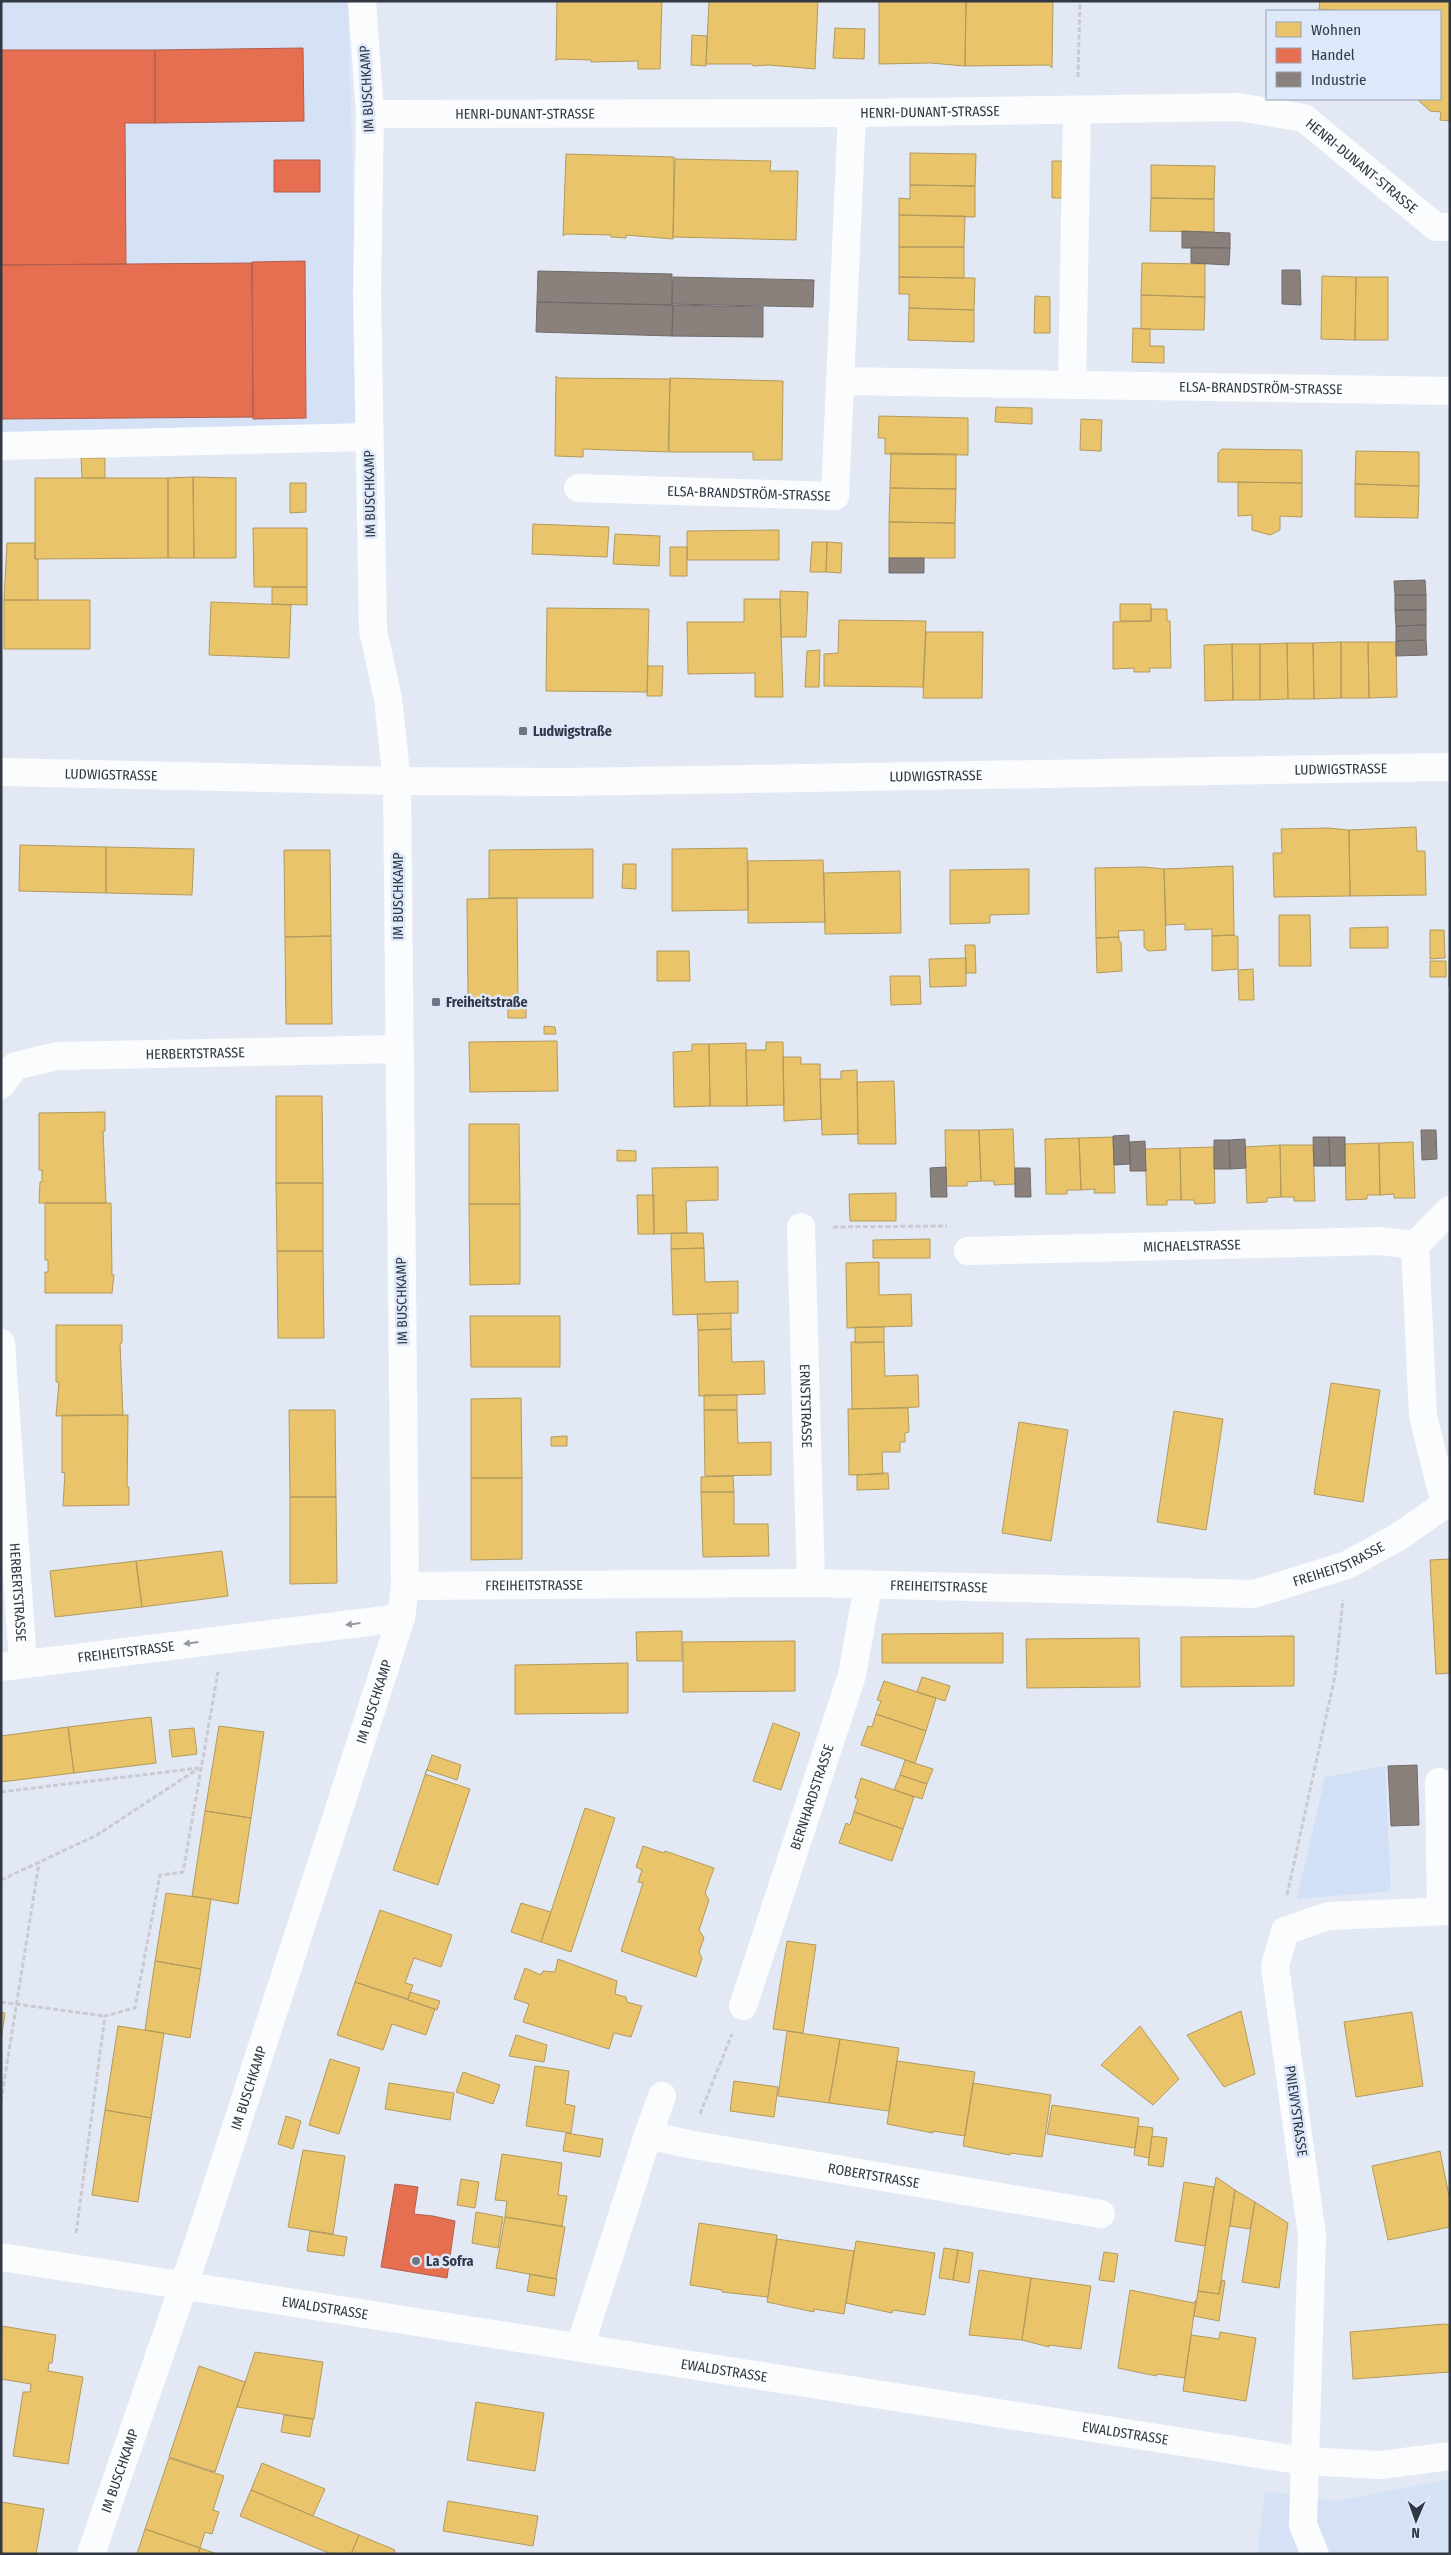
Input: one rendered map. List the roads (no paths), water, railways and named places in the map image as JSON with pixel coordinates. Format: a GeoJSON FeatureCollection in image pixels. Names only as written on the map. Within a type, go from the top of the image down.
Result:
{"type":"FeatureCollection","features":[{"type":"Feature","properties":{"kind":"street","name":"IM BUSCHKAMP"},"geometry":{"type":"LineString","coordinates":[[91,2554],[183,2285],[401,1618],[405,1586],[397,781],[388,699],[373,630],[367,293],[370,114],[362,1]]}},
{"type":"Feature","properties":{"kind":"street","name":"HENRI-DUNANT-STRASSE"},"geometry":{"type":"LineString","coordinates":[[370,114],[852,113],[1240,107],[1304,118],[1436,227],[1450,227]]}},
{"type":"Feature","properties":{"kind":"street"},"geometry":{"type":"LineString","coordinates":[[1072,385],[1077,110]]}},
{"type":"Feature","properties":{"kind":"street","name":"ELSA-BRANDSTRÖM-STRASSE"},"geometry":{"type":"LineString","coordinates":[[578,488],[834,496],[852,113]]}},
{"type":"Feature","properties":{"kind":"street","name":"ELSA-BRANDSTRÖM-STRASSE"},"geometry":{"type":"LineString","coordinates":[[840,381],[1450,391]]}},
{"type":"Feature","properties":{"kind":"street"},"geometry":{"type":"LineString","coordinates":[[1,446],[369,437]]}},
{"type":"Feature","properties":{"kind":"street","name":"LUDWIGSTRASSE"},"geometry":{"type":"LineString","coordinates":[[1,772],[397,781],[568,782],[1450,766]]}},
{"type":"Feature","properties":{"kind":"street","name":"HERBERTSTRASSE"},"geometry":{"type":"LineString","coordinates":[[1,1085],[15,1066],[57,1056],[399,1049]]}},
{"type":"Feature","properties":{"kind":"street"},"geometry":{"type":"LineString","coordinates":[[1447,1503],[1423,1416],[1414,1245],[1450,1210]]}},
{"type":"Feature","properties":{"kind":"street","name":"ERNSTSTRASSE"},"geometry":{"type":"LineString","coordinates":[[801,1227],[811,1583]]}},
{"type":"Feature","properties":{"kind":"street","name":"MICHAELSTRASSE"},"geometry":{"type":"LineString","coordinates":[[968,1251],[1380,1241],[1414,1245]]}},
{"type":"Feature","properties":{"kind":"street","name":"HERBERTSTRASSE"},"geometry":{"type":"LineString","coordinates":[[1,1343],[12,1665]]}},
{"type":"Feature","properties":{"kind":"street","name":"FREIHEITSTRASSE"},"geometry":{"type":"LineString","coordinates":[[405,1586],[811,1583],[868,1586],[1254,1594],[1347,1565],[1398,1537],[1447,1503]]}},
{"type":"Feature","properties":{"kind":"street","name":"BERNHARDSTRASSE"},"geometry":{"type":"LineString","coordinates":[[743,2006],[852,1675],[868,1586]]}},
{"type":"Feature","properties":{"kind":"street","name":"FREIHEITSTRASSE"},"geometry":{"type":"LineString","coordinates":[[12,1665],[401,1618]]}},
{"type":"Feature","properties":{"kind":"street"},"geometry":{"type":"LineString","coordinates":[[1439,1782],[1446,1911]]}},
{"type":"Feature","properties":{"kind":"street","name":"PNIEWYSTRASSE"},"geometry":{"type":"LineString","coordinates":[[1315,2554],[1303,2525],[1312,2236],[1275,1966],[1285,1930],[1328,1916],[1446,1911]]}},
{"type":"Feature","properties":{"kind":"street"},"geometry":{"type":"LineString","coordinates":[[580,2347],[662,2096]]}},
{"type":"Feature","properties":{"kind":"street","name":"ROBERTSTRASSE"},"geometry":{"type":"LineString","coordinates":[[648,2135],[688,2144],[1101,2214]]}},
{"type":"Feature","properties":{"kind":"street","name":"EWALDSTRASSE"},"geometry":{"type":"LineString","coordinates":[[1,2257],[1304,2461],[1381,2465],[1450,2456]]}},
{"type":"Feature","properties":{"kind":"place","name":"Ludwigstraße"},"geometry":{"type":"Point","coordinates":[523,731]}},
{"type":"Feature","properties":{"kind":"place","name":"Freiheitstraße"},"geometry":{"type":"Point","coordinates":[436,1002]}},
{"type":"Feature","properties":{"kind":"place","name":"La Sofra"},"geometry":{"type":"Point","coordinates":[416,2261]}}]}
